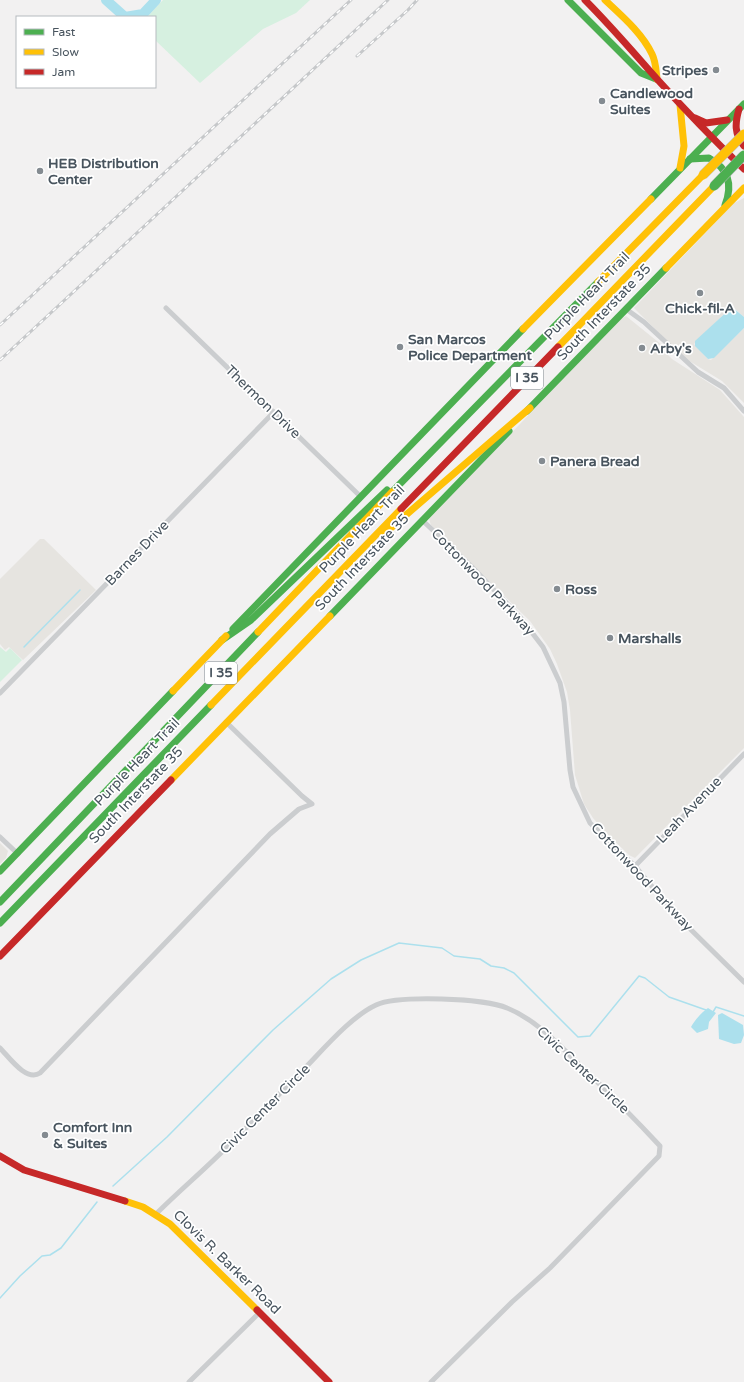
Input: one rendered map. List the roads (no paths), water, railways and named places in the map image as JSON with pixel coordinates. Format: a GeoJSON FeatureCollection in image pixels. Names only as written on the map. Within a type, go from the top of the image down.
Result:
{"type":"FeatureCollection","features":[{"type":"Feature","properties":{"kind":"main road"},"geometry":{"type":"LineString","coordinates":[[568,0],[641,73],[656,79]]}},
{"type":"Feature","properties":{"kind":"main road"},"geometry":{"type":"LineString","coordinates":[[585,0],[616,30],[656,79],[711,138],[744,169]]}},
{"type":"Feature","properties":{"kind":"main road"},"geometry":{"type":"LineString","coordinates":[[605,0],[641,38],[655,63],[656,79]]}},
{"type":"Feature","properties":{"kind":"main road"},"geometry":{"type":"LineString","coordinates":[[680,105],[684,146],[680,168]]}},
{"type":"Feature","properties":{"kind":"main road"},"geometry":{"type":"LineString","coordinates":[[0,871],[18,854],[360,496],[680,168],[742,107]]}},
{"type":"Feature","properties":{"kind":"main road"},"geometry":{"type":"LineString","coordinates":[[742,107],[735,125],[735,133],[744,146]]}},
{"type":"Feature","properties":{"kind":"main road"},"geometry":{"type":"LineString","coordinates":[[693,117],[706,123],[728,120]]}},
{"type":"Feature","properties":{"kind":"main road","name":"Purple Heart Trail"},"geometry":{"type":"LineString","coordinates":[[0,902],[440,442],[744,134]]}},
{"type":"Feature","properties":{"kind":"main road","name":"Purple Heart Trail"},"geometry":{"type":"LineString","coordinates":[[0,923],[744,155]]}},
{"type":"Feature","properties":{"kind":"main road"},"geometry":{"type":"LineString","coordinates":[[689,159],[700,157],[709,158],[722,169],[728,177],[730,188],[725,208]]}},
{"type":"Feature","properties":{"kind":"main road","name":"South Interstate 35"},"geometry":{"type":"LineString","coordinates":[[0,956],[626,308],[725,208],[740,195],[744,188]]}},
{"type":"Feature","properties":{"kind":"main road"},"geometry":{"type":"LineString","coordinates":[[342,570],[530,408]]}},
{"type":"Feature","properties":{"kind":"main road"},"geometry":{"type":"LineString","coordinates":[[222,640],[251,620],[419,459],[440,442]]}},
{"type":"Feature","properties":{"kind":"main road","name":"Clovis R. Barker Road"},"geometry":{"type":"LineString","coordinates":[[0,1156],[24,1170],[127,1201],[156,1214],[181,1233],[329,1382]]}},
{"type":"Feature","properties":{"kind":"street","name":"Thermon Drive"},"geometry":{"type":"LineString","coordinates":[[166,308],[360,496]]}},
{"type":"Feature","properties":{"kind":"street"},"geometry":{"type":"LineString","coordinates":[[626,308],[644,322],[698,372],[724,388],[744,411]]}},
{"type":"Feature","properties":{"kind":"street","name":"Barnes Drive"},"geometry":{"type":"LineString","coordinates":[[0,693],[274,412]]}},
{"type":"Feature","properties":{"kind":"street","name":"Cottonwood Parkway"},"geometry":{"type":"LineString","coordinates":[[422,520],[472,567],[520,617],[543,647],[560,683],[564,702],[573,788],[590,823],[636,866],[675,914],[744,982]]}},
{"type":"Feature","properties":{"kind":"street"},"geometry":{"type":"LineString","coordinates":[[0,1048],[25,1072],[31,1075],[36,1075],[40,1072],[270,834],[299,809],[312,804],[226,722]]}},
{"type":"Feature","properties":{"kind":"street","name":"Leah Avenue"},"geometry":{"type":"LineString","coordinates":[[636,866],[744,754]]}},
{"type":"Feature","properties":{"kind":"street"},"geometry":{"type":"LineString","coordinates":[[0,837],[18,854]]}},
{"type":"Feature","properties":{"kind":"street","name":"Civic Center Circle"},"geometry":{"type":"LineString","coordinates":[[156,1214],[227,1147],[340,1032],[376,1006],[394,1000],[407,999],[478,1002],[507,1008],[527,1019],[556,1041],[641,1125],[660,1146],[659,1156],[550,1268],[512,1302],[431,1382]]}},
{"type":"Feature","properties":{"kind":"street"},"geometry":{"type":"LineString","coordinates":[[189,1382],[260,1312]]}},
{"type":"Feature","properties":{"kind":"water"},"geometry":{"type":"Polygon","coordinates":[[[732,307],[744,317],[744,328],[714,358],[708,359],[695,346],[695,341],[732,307]]]}},
{"type":"Feature","properties":{"kind":"water"},"geometry":{"type":"Polygon","coordinates":[[[708,1008],[716,1013],[709,1022],[708,1029],[697,1033],[691,1027],[698,1017],[708,1008]]]}},
{"type":"Feature","properties":{"kind":"water"},"geometry":{"type":"Polygon","coordinates":[[[722,1013],[743,1025],[744,1035],[741,1043],[734,1044],[719,1039],[718,1015],[722,1013]]]}},
{"type":"Feature","properties":{"kind":"waterway"},"geometry":{"type":"LineString","coordinates":[[106,0],[124,16]]}},
{"type":"Feature","properties":{"kind":"waterway"},"geometry":{"type":"LineString","coordinates":[[131,16],[143,14],[156,0]]}},
{"type":"Feature","properties":{"kind":"waterway"},"geometry":{"type":"LineString","coordinates":[[24,647],[80,590]]}},
{"type":"Feature","properties":{"kind":"waterway"},"geometry":{"type":"LineString","coordinates":[[113,1186],[167,1137],[273,1030],[331,979],[361,960],[399,943],[442,948],[454,956],[480,959],[491,966],[504,968],[514,973],[578,1037],[590,1036],[639,976],[645,978],[669,997],[706,1010]]}},
{"type":"Feature","properties":{"kind":"waterway"},"geometry":{"type":"LineString","coordinates":[[713,1012],[716,1007],[744,1016]]}},
{"type":"Feature","properties":{"kind":"waterway"},"geometry":{"type":"LineString","coordinates":[[0,1298],[20,1276],[42,1256],[50,1255],[61,1248],[97,1202]]}},
{"type":"Feature","properties":{"kind":"railway"},"geometry":{"type":"LineString","coordinates":[[0,325],[351,0]]}},
{"type":"Feature","properties":{"kind":"railway"},"geometry":{"type":"LineString","coordinates":[[0,360],[388,0]]}},
{"type":"Feature","properties":{"kind":"railway"},"geometry":{"type":"LineString","coordinates":[[357,56],[417,0]]}},
{"type":"Feature","properties":{"kind":"place","name":"Stripes"},"geometry":{"type":"Point","coordinates":[716,70]}},
{"type":"Feature","properties":{"kind":"place","name":"Candlewood Suites"},"geometry":{"type":"Point","coordinates":[602,101]}},
{"type":"Feature","properties":{"kind":"place","name":"HEB Distribution Center"},"geometry":{"type":"Point","coordinates":[40,171]}},
{"type":"Feature","properties":{"kind":"place","name":"Chick-fil-A"},"geometry":{"type":"Point","coordinates":[700,293]}},
{"type":"Feature","properties":{"kind":"place","name":"San Marcos Police Department"},"geometry":{"type":"Point","coordinates":[400,347]}},
{"type":"Feature","properties":{"kind":"place","name":"Arby's"},"geometry":{"type":"Point","coordinates":[642,348]}},
{"type":"Feature","properties":{"kind":"place","name":"Panera Bread"},"geometry":{"type":"Point","coordinates":[542,461]}},
{"type":"Feature","properties":{"kind":"place","name":"Ross"},"geometry":{"type":"Point","coordinates":[557,589]}},
{"type":"Feature","properties":{"kind":"place","name":"Marshalls"},"geometry":{"type":"Point","coordinates":[610,638]}},
{"type":"Feature","properties":{"kind":"place","name":"Comfort Inn & Suites"},"geometry":{"type":"Point","coordinates":[45,1135]}}]}
